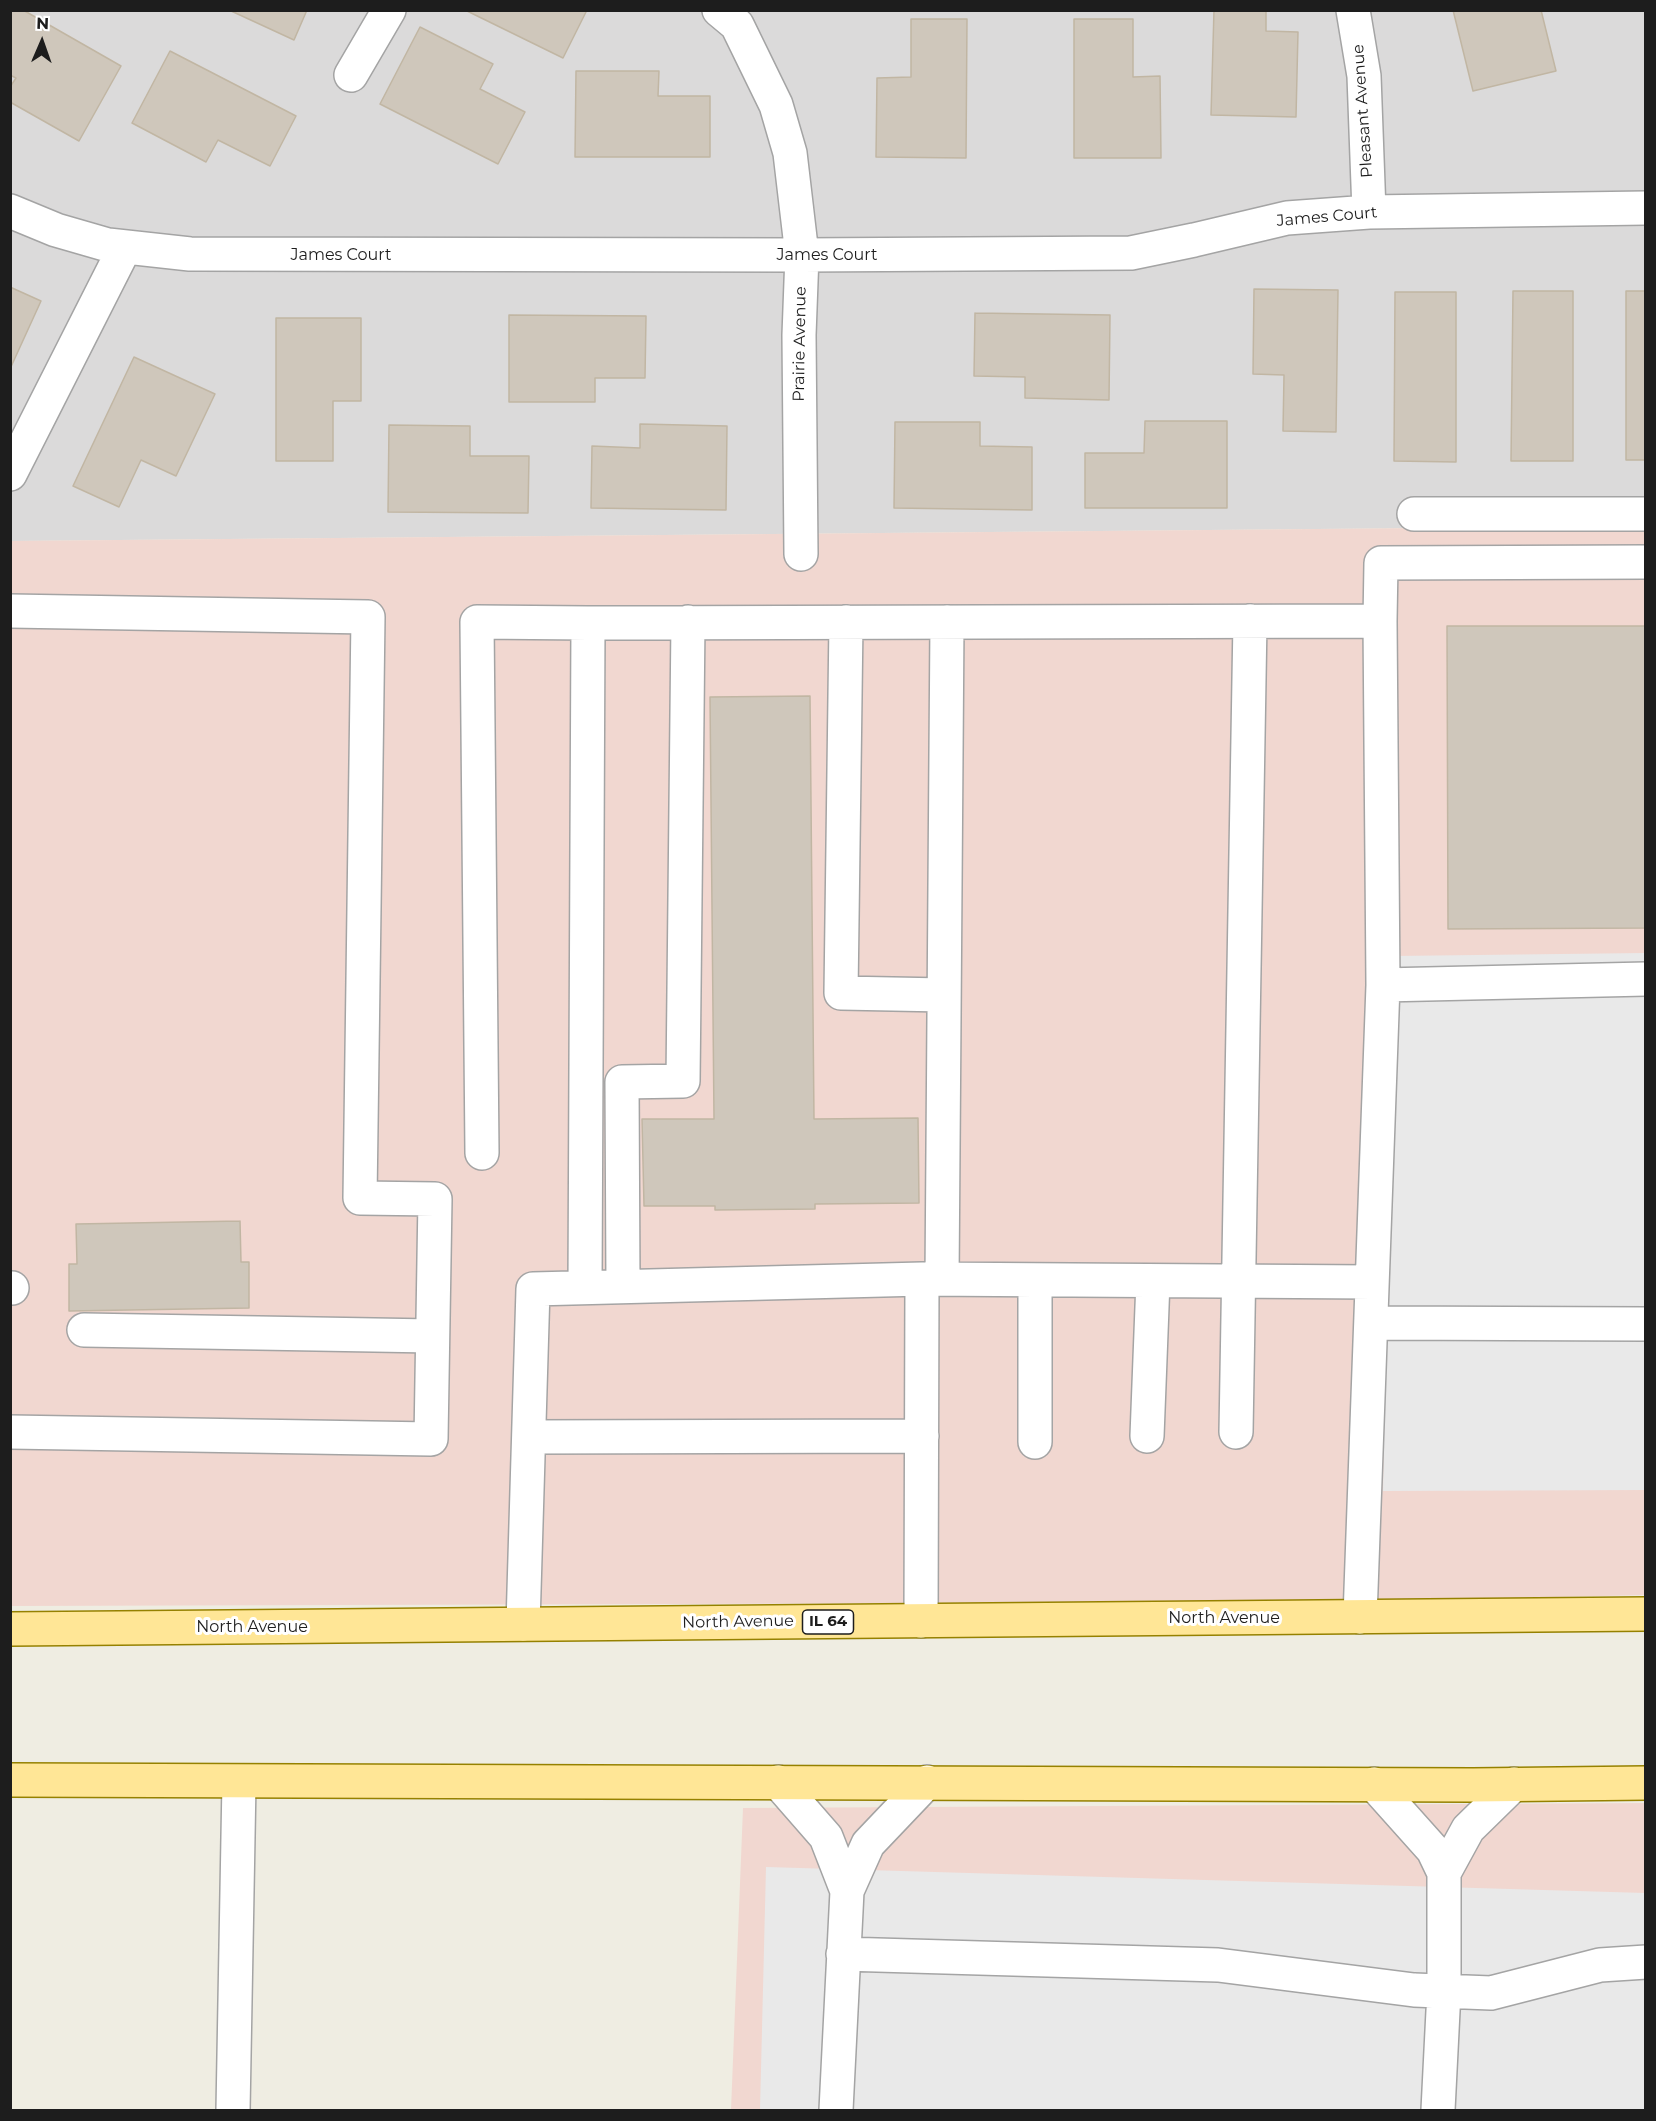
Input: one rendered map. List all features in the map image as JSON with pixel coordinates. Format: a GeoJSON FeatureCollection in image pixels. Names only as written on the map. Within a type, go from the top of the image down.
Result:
{"type":"FeatureCollection","features":[{"type":"Feature","properties":{"kind":"main road","name":"North Avenue"},"geometry":{"type":"LineString","coordinates":[[10,1629],[1646,1614]]}},
{"type":"Feature","properties":{"kind":"main road"},"geometry":{"type":"LineString","coordinates":[[10,1780],[1646,1783]]}},
{"type":"Feature","properties":{"kind":"street"},"geometry":{"type":"LineString","coordinates":[[351,75],[389,10]]}},
{"type":"Feature","properties":{"kind":"street","name":"Prairie Avenue"},"geometry":{"type":"LineString","coordinates":[[719,10],[737,25],[776,105],[790,153],[802,255],[799,335],[801,554]]}},
{"type":"Feature","properties":{"kind":"street","name":"Pleasant Avenue"},"geometry":{"type":"LineString","coordinates":[[1353,10],[1364,76],[1369,212]]}},
{"type":"Feature","properties":{"kind":"street","name":"James Court"},"geometry":{"type":"LineString","coordinates":[[10,212],[56,230],[108,245],[190,254],[802,255],[1131,253],[1287,218],[1369,212],[1646,208]]}},
{"type":"Feature","properties":{"kind":"street"},"geometry":{"type":"LineString","coordinates":[[10,474],[125,247]]}},
{"type":"Feature","properties":{"kind":"street"},"geometry":{"type":"LineString","coordinates":[[1414,514],[1646,514]]}},
{"type":"Feature","properties":{"kind":"street"},"geometry":{"type":"LineString","coordinates":[[1360,1617],[1383,985],[1381,563],[1646,562]]}},
{"type":"Feature","properties":{"kind":"street"},"geometry":{"type":"LineString","coordinates":[[10,611],[368,616],[360,1198],[435,1199],[431,1439],[10,1432]]}},
{"type":"Feature","properties":{"kind":"street"},"geometry":{"type":"LineString","coordinates":[[1236,1432],[1250,621]]}},
{"type":"Feature","properties":{"kind":"street"},"geometry":{"type":"LineString","coordinates":[[482,1153],[477,622],[1380,621]]}},
{"type":"Feature","properties":{"kind":"street"},"geometry":{"type":"LineString","coordinates":[[623,1286],[622,1082],[683,1081],[688,622]]}},
{"type":"Feature","properties":{"kind":"street"},"geometry":{"type":"LineString","coordinates":[[846,622],[841,993],[944,995]]}},
{"type":"Feature","properties":{"kind":"street"},"geometry":{"type":"LineString","coordinates":[[921,1621],[922,1436],[932,1279],[944,995],[947,622]]}},
{"type":"Feature","properties":{"kind":"street"},"geometry":{"type":"LineString","coordinates":[[585,1287],[588,623]]}},
{"type":"Feature","properties":{"kind":"street"},"geometry":{"type":"LineString","coordinates":[[1383,985],[1646,979]]}},
{"type":"Feature","properties":{"kind":"street"},"geometry":{"type":"LineString","coordinates":[[523,1624],[533,1288],[932,1279],[1372,1282]]}},
{"type":"Feature","properties":{"kind":"street"},"geometry":{"type":"LineString","coordinates":[[1035,1280],[1035,1442]]}},
{"type":"Feature","properties":{"kind":"street"},"geometry":{"type":"LineString","coordinates":[[1147,1436],[1153,1281]]}},
{"type":"Feature","properties":{"kind":"street"},"geometry":{"type":"LineString","coordinates":[[1371,1323],[1646,1324]]}},
{"type":"Feature","properties":{"kind":"street"},"geometry":{"type":"LineString","coordinates":[[84,1330],[432,1336]]}},
{"type":"Feature","properties":{"kind":"street"},"geometry":{"type":"LineString","coordinates":[[528,1437],[922,1436]]}},
{"type":"Feature","properties":{"kind":"street"},"geometry":{"type":"LineString","coordinates":[[233,2110],[239,1782]]}},
{"type":"Feature","properties":{"kind":"street"},"geometry":{"type":"LineString","coordinates":[[778,1782],[826,1837],[847,1891]]}},
{"type":"Feature","properties":{"kind":"street"},"geometry":{"type":"LineString","coordinates":[[836,2110],[847,1891],[868,1844],[927,1782]]}},
{"type":"Feature","properties":{"kind":"street"},"geometry":{"type":"LineString","coordinates":[[1374,1784],[1433,1850],[1444,1873],[1444,1991],[1438,2110]]}},
{"type":"Feature","properties":{"kind":"street"},"geometry":{"type":"LineString","coordinates":[[1444,1873],[1468,1829],[1514,1784]]}},
{"type":"Feature","properties":{"kind":"street"},"geometry":{"type":"LineString","coordinates":[[843,1954],[1218,1965],[1414,1990],[1491,1993],[1600,1965],[1646,1962]]}},
{"type":"Feature","properties":{"kind":"shaded area"},"geometry":{"type":"Polygon","coordinates":[[[10,11],[1645,11],[1645,526],[11,541],[10,11]]]}},
{"type":"Feature","properties":{"kind":"shaded area"},"geometry":{"type":"Polygon","coordinates":[[[1645,526],[1645,1595],[1337,1602],[11,1606],[10,541],[1645,526]]]}},
{"type":"Feature","properties":{"kind":"shaded area"},"geometry":{"type":"Polygon","coordinates":[[[1645,953],[1645,1490],[1383,1491],[1393,956],[1645,953]]]}},
{"type":"Feature","properties":{"kind":"shaded area"},"geometry":{"type":"Polygon","coordinates":[[[1645,1803],[1645,2110],[731,2110],[743,1808],[1645,1803]]]}},
{"type":"Feature","properties":{"kind":"shaded area"},"geometry":{"type":"Polygon","coordinates":[[[766,1867],[1645,1893],[1645,2110],[760,2110],[766,1867]]]}},
{"type":"Feature","properties":{"kind":"building"},"geometry":{"type":"Polygon","coordinates":[[[10,10],[23,10],[121,66],[79,141],[10,102],[10,87],[16,78],[10,75],[10,10]]]}},
{"type":"Feature","properties":{"kind":"building"},"geometry":{"type":"Polygon","coordinates":[[[229,10],[307,10],[294,40],[229,10]]]}},
{"type":"Feature","properties":{"kind":"building"},"geometry":{"type":"Polygon","coordinates":[[[465,10],[587,10],[563,58],[465,10]]]}},
{"type":"Feature","properties":{"kind":"building"},"geometry":{"type":"Polygon","coordinates":[[[1214,10],[1266,10],[1266,31],[1298,32],[1296,117],[1211,115],[1214,10]]]}},
{"type":"Feature","properties":{"kind":"building"},"geometry":{"type":"Polygon","coordinates":[[[1453,10],[1541,10],[1556,71],[1473,91],[1453,10]]]}},
{"type":"Feature","properties":{"kind":"building"},"geometry":{"type":"Polygon","coordinates":[[[911,19],[967,19],[966,158],[876,157],[877,78],[911,77],[911,19]]]}},
{"type":"Feature","properties":{"kind":"building"},"geometry":{"type":"Polygon","coordinates":[[[1074,19],[1133,19],[1133,77],[1160,76],[1161,158],[1074,158],[1074,19]]]}},
{"type":"Feature","properties":{"kind":"building"},"geometry":{"type":"Polygon","coordinates":[[[420,27],[493,64],[480,89],[525,112],[498,164],[380,104],[420,27]]]}},
{"type":"Feature","properties":{"kind":"building"},"geometry":{"type":"Polygon","coordinates":[[[170,51],[296,116],[270,166],[218,140],[206,162],[132,123],[170,51]]]}},
{"type":"Feature","properties":{"kind":"building"},"geometry":{"type":"Polygon","coordinates":[[[576,71],[659,71],[658,96],[710,96],[710,157],[575,157],[576,71]]]}},
{"type":"Feature","properties":{"kind":"building"},"geometry":{"type":"Polygon","coordinates":[[[10,287],[41,301],[10,369],[10,287]]]}},
{"type":"Feature","properties":{"kind":"building"},"geometry":{"type":"Polygon","coordinates":[[[1254,289],[1338,290],[1336,432],[1283,431],[1284,375],[1253,374],[1254,289]]]}},
{"type":"Feature","properties":{"kind":"building"},"geometry":{"type":"Polygon","coordinates":[[[1513,291],[1573,291],[1573,461],[1511,461],[1513,291]]]}},
{"type":"Feature","properties":{"kind":"building"},"geometry":{"type":"Polygon","coordinates":[[[1626,291],[1646,291],[1646,460],[1626,460],[1626,291]]]}},
{"type":"Feature","properties":{"kind":"building"},"geometry":{"type":"Polygon","coordinates":[[[1395,292],[1456,292],[1456,462],[1394,461],[1395,292]]]}},
{"type":"Feature","properties":{"kind":"building"},"geometry":{"type":"Polygon","coordinates":[[[975,313],[1110,315],[1109,400],[1025,398],[1025,377],[974,376],[975,313]]]}},
{"type":"Feature","properties":{"kind":"building"},"geometry":{"type":"Polygon","coordinates":[[[509,315],[646,316],[645,378],[595,378],[595,402],[509,402],[509,315]]]}},
{"type":"Feature","properties":{"kind":"building"},"geometry":{"type":"Polygon","coordinates":[[[276,318],[361,318],[361,401],[333,401],[333,461],[276,461],[276,318]]]}},
{"type":"Feature","properties":{"kind":"building"},"geometry":{"type":"Polygon","coordinates":[[[134,357],[215,394],[176,476],[141,460],[119,507],[73,486],[134,357]]]}},
{"type":"Feature","properties":{"kind":"building"},"geometry":{"type":"Polygon","coordinates":[[[1145,421],[1227,421],[1227,508],[1085,508],[1085,453],[1144,453],[1145,421]]]}},
{"type":"Feature","properties":{"kind":"building"},"geometry":{"type":"Polygon","coordinates":[[[895,422],[980,422],[980,446],[1032,447],[1032,510],[894,508],[895,422]]]}},
{"type":"Feature","properties":{"kind":"building"},"geometry":{"type":"Polygon","coordinates":[[[640,424],[727,426],[726,510],[591,508],[592,446],[640,448],[640,424]]]}},
{"type":"Feature","properties":{"kind":"building"},"geometry":{"type":"Polygon","coordinates":[[[389,425],[470,426],[470,456],[529,456],[528,513],[388,512],[389,425]]]}},
{"type":"Feature","properties":{"kind":"building"},"geometry":{"type":"Polygon","coordinates":[[[1447,626],[1646,626],[1646,928],[1448,929],[1447,626]]]}},
{"type":"Feature","properties":{"kind":"building"},"geometry":{"type":"Polygon","coordinates":[[[810,696],[814,1119],[918,1118],[919,1203],[815,1204],[815,1209],[715,1210],[715,1206],[644,1206],[642,1119],[714,1119],[710,697],[810,696]]]}},
{"type":"Feature","properties":{"kind":"building"},"geometry":{"type":"Polygon","coordinates":[[[240,1221],[241,1262],[249,1262],[249,1308],[69,1311],[69,1264],[77,1264],[76,1224],[240,1221]]]}}]}
